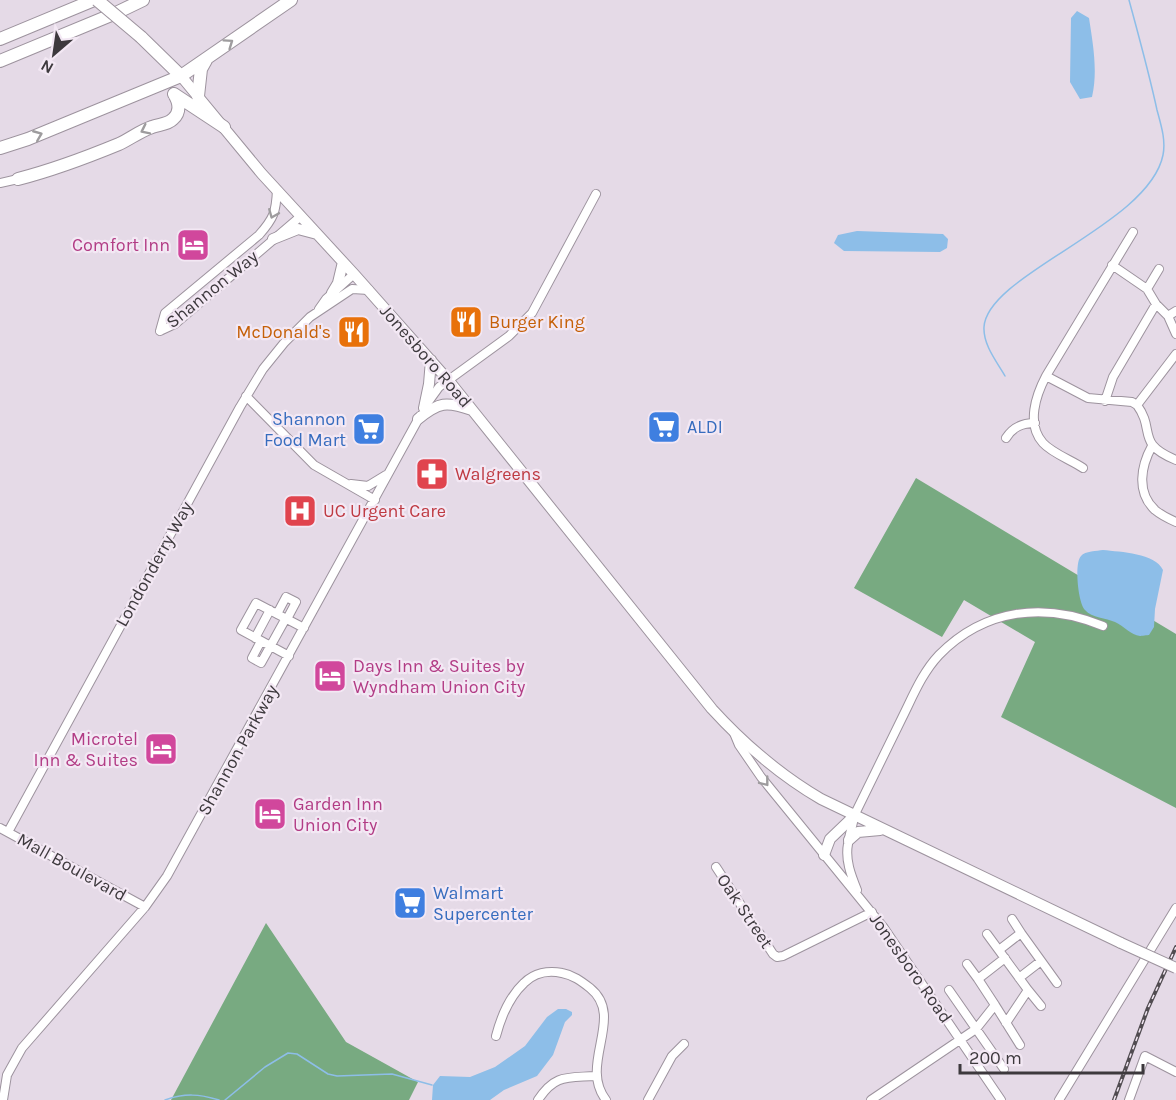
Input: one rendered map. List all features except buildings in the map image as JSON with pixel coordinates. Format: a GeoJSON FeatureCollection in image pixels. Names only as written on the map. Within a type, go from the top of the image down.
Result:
{"type":"FeatureCollection","features":[{"type":"Feature","properties":{"kind":"highway","name":"Jonesboro Road"},"geometry":{"type":"LineString","coordinates":[[96,0],[141,37],[181,76]]}},
{"type":"Feature","properties":{"kind":"highway"},"geometry":{"type":"LineString","coordinates":[[0,39],[96,0]]}},
{"type":"Feature","properties":{"kind":"highway"},"geometry":{"type":"LineString","coordinates":[[0,61],[116,14],[143,0]]}},
{"type":"Feature","properties":{"kind":"highway"},"geometry":{"type":"LineString","coordinates":[[0,148],[28,139],[181,76],[291,0]]}},
{"type":"Feature","properties":{"kind":"highway"},"geometry":{"type":"LineString","coordinates":[[198,96],[201,69],[208,57]]}},
{"type":"Feature","properties":{"kind":"highway"},"geometry":{"type":"LineString","coordinates":[[153,88],[162,88],[174,94],[224,127]]}},
{"type":"Feature","properties":{"kind":"highway"},"geometry":{"type":"LineString","coordinates":[[18,179],[59,168],[152,127],[169,122],[176,116],[179,108],[174,94]]}},
{"type":"Feature","properties":{"kind":"main road","name":"Jonesboro Road"},"geometry":{"type":"LineString","coordinates":[[181,76],[277,190],[449,381],[712,709],[757,754],[794,782],[821,800],[854,816]]}},
{"type":"Feature","properties":{"kind":"main road"},"geometry":{"type":"LineString","coordinates":[[273,239],[298,229],[318,234]]}},
{"type":"Feature","properties":{"kind":"main road"},"geometry":{"type":"LineString","coordinates":[[332,293],[338,283],[343,262]]}},
{"type":"Feature","properties":{"kind":"main road"},"geometry":{"type":"LineString","coordinates":[[424,408],[431,360]]}},
{"type":"Feature","properties":{"kind":"main road"},"geometry":{"type":"LineString","coordinates":[[418,419],[431,409],[449,403],[472,410]]}},
{"type":"Feature","properties":{"kind":"main road"},"geometry":{"type":"LineString","coordinates":[[824,855],[830,839],[854,816],[1176,968]]}},
{"type":"Feature","properties":{"kind":"main road"},"geometry":{"type":"LineString","coordinates":[[849,840],[858,832],[884,830]]}},
{"type":"Feature","properties":{"kind":"street"},"geometry":{"type":"LineString","coordinates":[[0,183],[18,179]]}},
{"type":"Feature","properties":{"kind":"street","name":"Shannon Way"},"geometry":{"type":"LineString","coordinates":[[277,190],[276,209],[271,222],[259,235],[165,313],[160,331],[175,324],[301,216]]}},
{"type":"Feature","properties":{"kind":"street","name":"Shannon Parkway"},"geometry":{"type":"LineString","coordinates":[[3,1100],[7,1075],[22,1048],[145,907],[167,876],[424,408],[435,392],[509,336],[532,312],[596,194]]}},
{"type":"Feature","properties":{"kind":"street"},"geometry":{"type":"LineString","coordinates":[[1083,468],[1044,444],[1038,435],[1035,423],[1035,400],[1046,376],[1133,232]]}},
{"type":"Feature","properties":{"kind":"street"},"geometry":{"type":"LineString","coordinates":[[1112,265],[1147,289],[1156,304],[1172,314],[1176,334]]}},
{"type":"Feature","properties":{"kind":"street"},"geometry":{"type":"LineString","coordinates":[[1147,289],[1159,269]]}},
{"type":"Feature","properties":{"kind":"street","name":"Londonderry Way"},"geometry":{"type":"LineString","coordinates":[[4,830],[246,396],[284,343],[332,293],[354,274]]}},
{"type":"Feature","properties":{"kind":"street","name":"Londonderry Way"},"geometry":{"type":"LineString","coordinates":[[318,310],[352,289],[369,290]]}},
{"type":"Feature","properties":{"kind":"street"},"geometry":{"type":"LineString","coordinates":[[1105,401],[1113,377],[1156,304]]}},
{"type":"Feature","properties":{"kind":"street"},"geometry":{"type":"LineString","coordinates":[[1137,405],[1176,354]]}},
{"type":"Feature","properties":{"kind":"street"},"geometry":{"type":"LineString","coordinates":[[1046,376],[1088,398],[1131,402],[1137,405],[1152,446],[1162,454],[1176,460]]}},
{"type":"Feature","properties":{"kind":"street"},"geometry":{"type":"LineString","coordinates":[[246,396],[314,465],[375,500]]}},
{"type":"Feature","properties":{"kind":"street"},"geometry":{"type":"LineString","coordinates":[[1006,438],[1018,426],[1035,423]]}},
{"type":"Feature","properties":{"kind":"street"},"geometry":{"type":"LineString","coordinates":[[1152,446],[1145,459],[1142,474],[1143,489],[1154,509],[1176,522]]}},
{"type":"Feature","properties":{"kind":"street"},"geometry":{"type":"LineString","coordinates":[[339,480],[368,486],[389,473]]}},
{"type":"Feature","properties":{"kind":"street"},"geometry":{"type":"LineString","coordinates":[[286,597],[296,602],[261,663],[252,658],[258,639],[274,612],[286,597]]}},
{"type":"Feature","properties":{"kind":"street"},"geometry":{"type":"LineString","coordinates":[[289,656],[241,630],[256,603],[304,628]]}},
{"type":"Feature","properties":{"kind":"street"},"geometry":{"type":"LineString","coordinates":[[854,816],[923,677],[939,656],[959,638],[991,621],[1028,612],[1067,614],[1103,626]]}},
{"type":"Feature","properties":{"kind":"street","name":"Jonesboro Road"},"geometry":{"type":"LineString","coordinates":[[734,733],[739,745],[761,777],[872,912],[1001,1100]]}},
{"type":"Feature","properties":{"kind":"street","name":"Jonesboro Road"},"geometry":{"type":"LineString","coordinates":[[854,816],[847,858],[859,896]]}},
{"type":"Feature","properties":{"kind":"street","name":"Mall Boulevard"},"geometry":{"type":"LineString","coordinates":[[4,830],[145,907]]}},
{"type":"Feature","properties":{"kind":"street","name":"Oak Street"},"geometry":{"type":"LineString","coordinates":[[716,867],[777,957],[872,912]]}},
{"type":"Feature","properties":{"kind":"street"},"geometry":{"type":"LineString","coordinates":[[1059,1100],[1176,908]]}},
{"type":"Feature","properties":{"kind":"street"},"geometry":{"type":"LineString","coordinates":[[1012,919],[1057,983]]}},
{"type":"Feature","properties":{"kind":"street"},"geometry":{"type":"LineString","coordinates":[[999,950],[1021,933]]}},
{"type":"Feature","properties":{"kind":"street"},"geometry":{"type":"LineString","coordinates":[[987,934],[1041,1006]]}},
{"type":"Feature","properties":{"kind":"street"},"geometry":{"type":"LineString","coordinates":[[978,979],[1005,958]]}},
{"type":"Feature","properties":{"kind":"street"},"geometry":{"type":"LineString","coordinates":[[1019,978],[1041,962]]}},
{"type":"Feature","properties":{"kind":"street"},"geometry":{"type":"LineString","coordinates":[[967,964],[1020,1045]]}},
{"type":"Feature","properties":{"kind":"street"},"geometry":{"type":"LineString","coordinates":[[496,1036],[500,1019],[517,990],[527,980],[540,973],[552,971],[579,979],[596,992],[603,1004],[605,1020],[595,1076],[600,1093],[606,1100]]}},
{"type":"Feature","properties":{"kind":"street"},"geometry":{"type":"LineString","coordinates":[[949,990],[1004,1069]]}},
{"type":"Feature","properties":{"kind":"street"},"geometry":{"type":"LineString","coordinates":[[1006,1023],[1028,990]]}},
{"type":"Feature","properties":{"kind":"street"},"geometry":{"type":"LineString","coordinates":[[871,1100],[976,1029],[994,1005]]}},
{"type":"Feature","properties":{"kind":"street"},"geometry":{"type":"LineString","coordinates":[[648,1100],[672,1056],[684,1044]]}},
{"type":"Feature","properties":{"kind":"street"},"geometry":{"type":"LineString","coordinates":[[1129,1100],[1145,1056],[1176,1072]]}},
{"type":"Feature","properties":{"kind":"street"},"geometry":{"type":"LineString","coordinates":[[538,1100],[552,1083],[561,1079],[595,1076]]}},
{"type":"Feature","properties":{"kind":"green space"},"geometry":{"type":"Polygon","coordinates":[[[916,478],[1176,634],[1176,808],[1001,717],[1035,642],[964,600],[942,637],[854,588],[916,478]]]}},
{"type":"Feature","properties":{"kind":"green space"},"geometry":{"type":"Polygon","coordinates":[[[266,923],[346,1042],[418,1082],[409,1100],[171,1100],[266,923]]]}},
{"type":"Feature","properties":{"kind":"water"},"geometry":{"type":"Polygon","coordinates":[[[1077,11],[1089,18],[1095,67],[1092,97],[1080,99],[1070,82],[1071,18],[1077,11]]]}},
{"type":"Feature","properties":{"kind":"water"},"geometry":{"type":"Polygon","coordinates":[[[857,231],[943,234],[948,239],[947,248],[940,252],[844,251],[834,243],[838,235],[857,231]]]}},
{"type":"Feature","properties":{"kind":"water"},"geometry":{"type":"Polygon","coordinates":[[[1103,550],[1145,557],[1159,564],[1163,570],[1155,609],[1154,627],[1149,635],[1134,634],[1115,622],[1091,615],[1085,610],[1080,600],[1079,560],[1085,553],[1103,550]]]}},
{"type":"Feature","properties":{"kind":"water"},"geometry":{"type":"Polygon","coordinates":[[[558,1009],[566,1009],[572,1012],[572,1015],[565,1022],[553,1055],[537,1076],[504,1090],[490,1100],[432,1100],[433,1085],[440,1076],[470,1077],[495,1067],[525,1046],[547,1017],[558,1009]]]}},
{"type":"Feature","properties":{"kind":"waterway"},"geometry":{"type":"LineString","coordinates":[[1005,376],[991,353],[984,334],[984,327],[992,307],[1011,288],[1130,204],[1151,180],[1163,155],[1161,127],[1129,0]]}},
{"type":"Feature","properties":{"kind":"waterway"},"geometry":{"type":"LineString","coordinates":[[225,1100],[265,1067],[288,1053],[297,1054],[328,1074],[337,1076],[392,1074],[432,1085]]}},
{"type":"Feature","properties":{"kind":"waterway"},"geometry":{"type":"LineString","coordinates":[[165,1100],[192,1095],[219,1100]]}},
{"type":"Feature","properties":{"kind":"railway"},"geometry":{"type":"LineString","coordinates":[[1114,1100],[1148,1008],[1176,947]]}},
{"type":"Feature","properties":{"kind":"place","name":"Comfort Inn"},"geometry":{"type":"Point","coordinates":[193,245]}},
{"type":"Feature","properties":{"kind":"place","name":"Burger King"},"geometry":{"type":"Point","coordinates":[466,322]}},
{"type":"Feature","properties":{"kind":"place","name":"McDonald's"},"geometry":{"type":"Point","coordinates":[354,332]}},
{"type":"Feature","properties":{"kind":"place","name":"ALDI"},"geometry":{"type":"Point","coordinates":[664,427]}},
{"type":"Feature","properties":{"kind":"place","name":"Shannon Food Mart"},"geometry":{"type":"Point","coordinates":[369,429]}},
{"type":"Feature","properties":{"kind":"place","name":"Walgreens"},"geometry":{"type":"Point","coordinates":[432,474]}},
{"type":"Feature","properties":{"kind":"place","name":"UC Urgent Care"},"geometry":{"type":"Point","coordinates":[300,511]}},
{"type":"Feature","properties":{"kind":"place","name":"Days Inn & Suites by Wyndham Union City"},"geometry":{"type":"Point","coordinates":[330,676]}},
{"type":"Feature","properties":{"kind":"place","name":"Microtel Inn & Suites"},"geometry":{"type":"Point","coordinates":[161,749]}},
{"type":"Feature","properties":{"kind":"place","name":"Garden Inn Union City"},"geometry":{"type":"Point","coordinates":[270,814]}},
{"type":"Feature","properties":{"kind":"place","name":"Walmart Supercenter"},"geometry":{"type":"Point","coordinates":[410,903]}}]}
